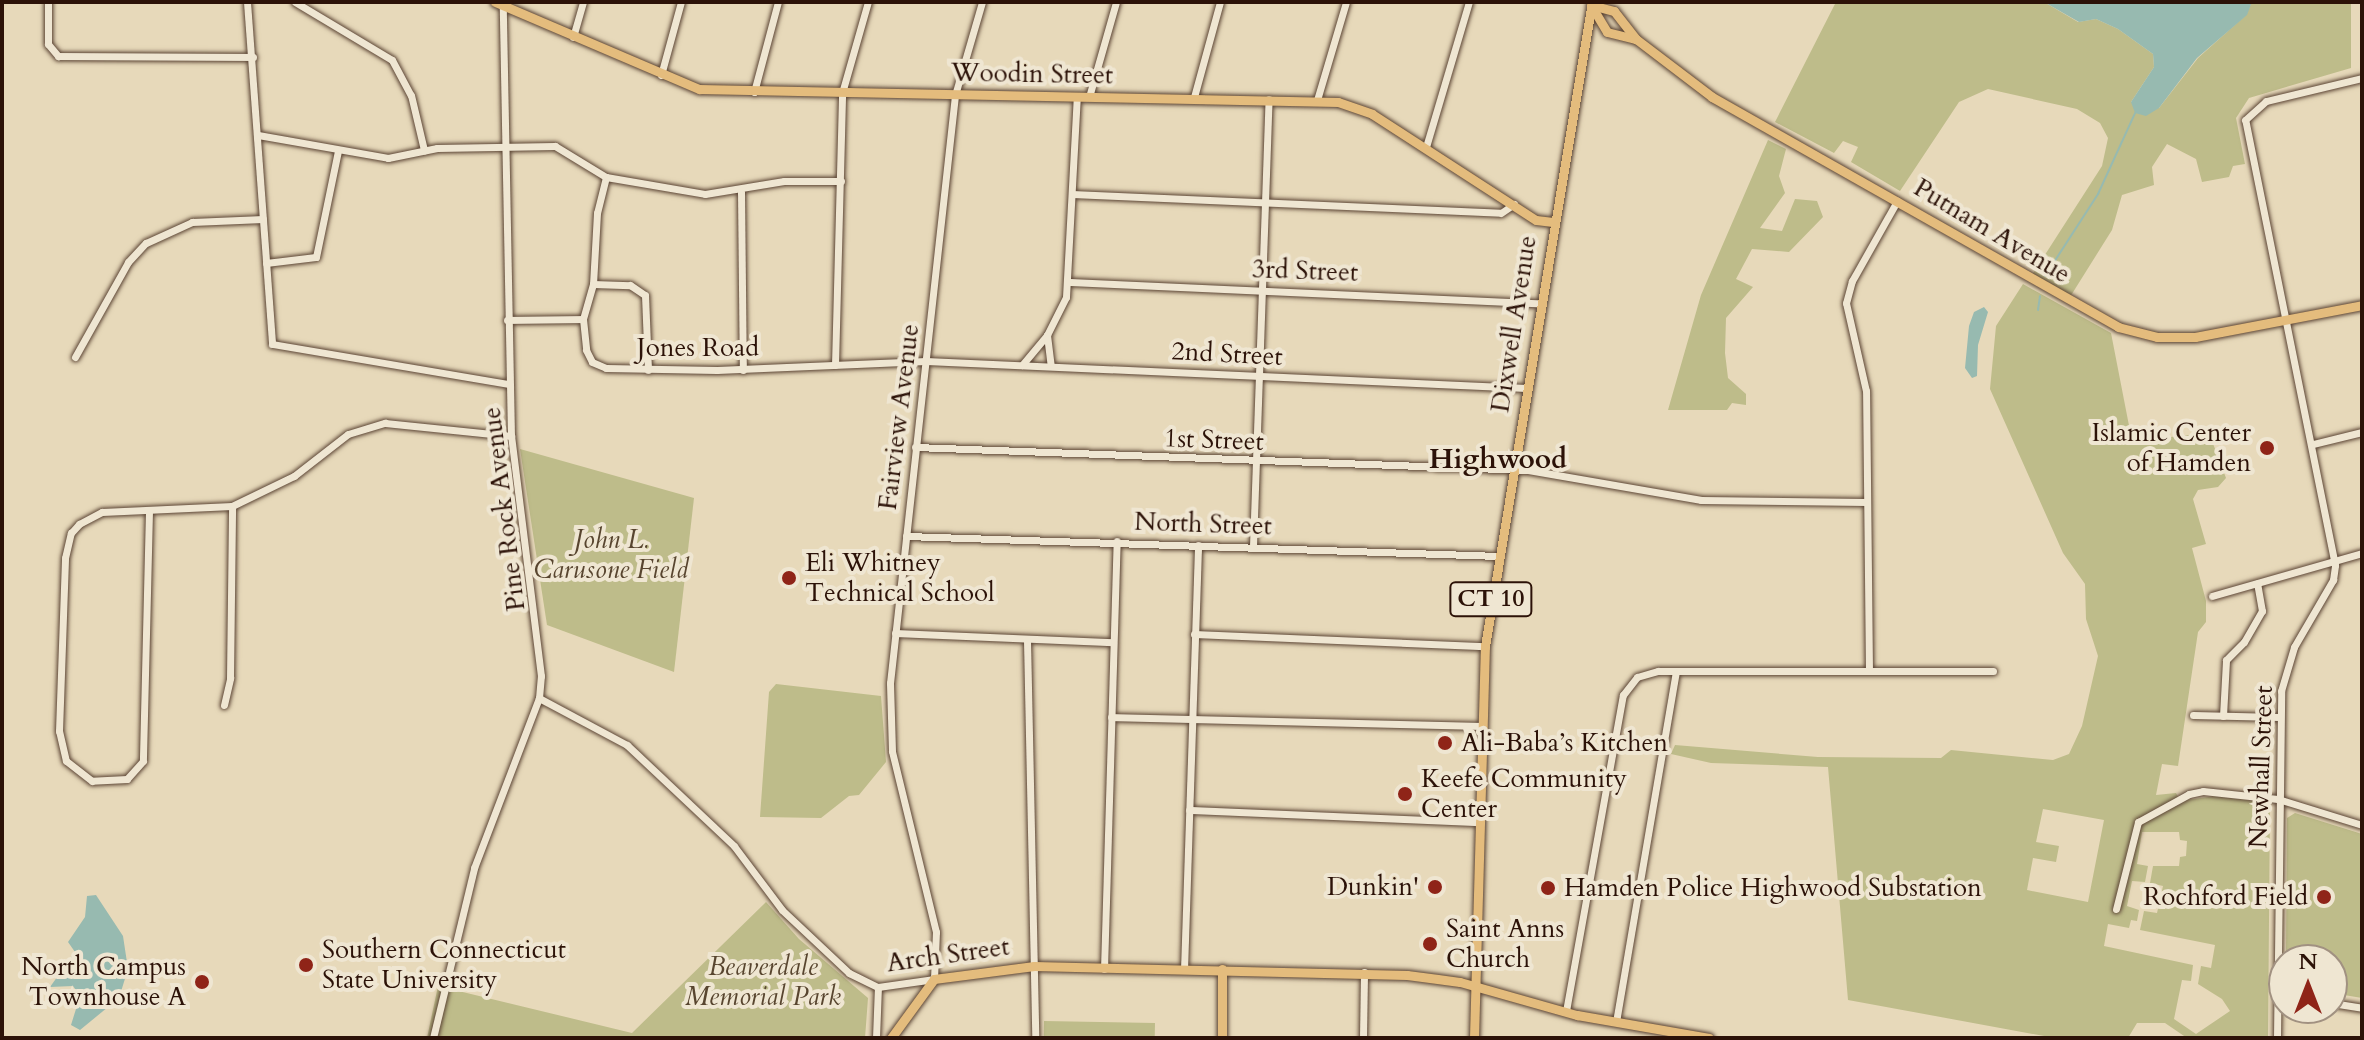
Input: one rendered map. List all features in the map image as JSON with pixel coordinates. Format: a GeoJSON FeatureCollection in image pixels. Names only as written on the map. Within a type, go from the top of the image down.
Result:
{"type":"FeatureCollection","features":[{"type":"Feature","properties":{"kind":"main road","name":"Putnam Avenue"},"geometry":{"type":"LineString","coordinates":[[1591,3],[1607,32],[1636,39]]}},
{"type":"Feature","properties":{"kind":"main road","name":"Putnam Avenue"},"geometry":{"type":"LineString","coordinates":[[1591,3],[1614,11],[1636,39],[1712,97],[2118,327],[2177,338],[2289,321],[2362,305]]}},
{"type":"Feature","properties":{"kind":"main road","name":"Dixwell Avenue"},"geometry":{"type":"LineString","coordinates":[[1474,1038],[1479,726],[1485,646],[1539,303],[1591,3]]}},
{"type":"Feature","properties":{"kind":"main road","name":"Woodin Street"},"geometry":{"type":"LineString","coordinates":[[499,4],[699,89],[1317,100],[1365,110],[1536,220],[1553,222]]}},
{"type":"Feature","properties":{"kind":"main road","name":"Arch Street"},"geometry":{"type":"LineString","coordinates":[[934,979],[1034,966],[1364,972],[1475,988],[1616,1022],[1709,1038]]}},
{"type":"Feature","properties":{"kind":"main road"},"geometry":{"type":"LineString","coordinates":[[1222,969],[1222,1038]]}},
{"type":"Feature","properties":{"kind":"main road"},"geometry":{"type":"LineString","coordinates":[[891,1038],[934,979]]}},
{"type":"Feature","properties":{"kind":"street"},"geometry":{"type":"LineString","coordinates":[[48,2],[48,44],[58,56],[253,57]]}},
{"type":"Feature","properties":{"kind":"street"},"geometry":{"type":"LineString","coordinates":[[247,2],[272,344],[509,384]]}},
{"type":"Feature","properties":{"kind":"street"},"geometry":{"type":"LineString","coordinates":[[295,2],[392,60],[411,95],[424,150]]}},
{"type":"Feature","properties":{"kind":"street"},"geometry":{"type":"LineString","coordinates":[[573,37],[583,2]]}},
{"type":"Feature","properties":{"kind":"street"},"geometry":{"type":"LineString","coordinates":[[661,75],[681,2]]}},
{"type":"Feature","properties":{"kind":"street"},"geometry":{"type":"LineString","coordinates":[[754,92],[778,2]]}},
{"type":"Feature","properties":{"kind":"street"},"geometry":{"type":"LineString","coordinates":[[835,365],[842,93],[868,2]]}},
{"type":"Feature","properties":{"kind":"street","name":"Fairview Avenue"},"geometry":{"type":"LineString","coordinates":[[934,979],[936,932],[892,751],[889,701],[955,95],[982,2]]}},
{"type":"Feature","properties":{"kind":"street"},"geometry":{"type":"LineString","coordinates":[[1089,97],[1116,2]]}},
{"type":"Feature","properties":{"kind":"street"},"geometry":{"type":"LineString","coordinates":[[1194,97],[1220,2]]}},
{"type":"Feature","properties":{"kind":"street"},"geometry":{"type":"LineString","coordinates":[[1317,100],[1346,2]]}},
{"type":"Feature","properties":{"kind":"street"},"geometry":{"type":"LineString","coordinates":[[1426,147],[1469,2]]}},
{"type":"Feature","properties":{"kind":"street","name":"Pine Rock Avenue"},"geometry":{"type":"LineString","coordinates":[[433,1038],[474,868],[539,698],[540,644],[511,436],[499,4]]}},
{"type":"Feature","properties":{"kind":"street","name":"Newhall Street"},"geometry":{"type":"LineString","coordinates":[[2279,944],[2279,717],[2288,662],[2333,580],[2334,560],[2289,321],[2245,120],[2266,101],[2362,78]]}},
{"type":"Feature","properties":{"kind":"street"},"geometry":{"type":"LineString","coordinates":[[1022,365],[1047,335],[1068,282],[1077,97]]}},
{"type":"Feature","properties":{"kind":"street"},"geometry":{"type":"LineString","coordinates":[[1253,546],[1269,99]]}},
{"type":"Feature","properties":{"kind":"street"},"geometry":{"type":"LineString","coordinates":[[258,135],[338,151],[400,158],[424,150],[503,146],[564,148],[606,177],[675,191],[741,192],[784,181],[841,181]]}},
{"type":"Feature","properties":{"kind":"street"},"geometry":{"type":"LineString","coordinates":[[266,263],[316,257],[338,151]]}},
{"type":"Feature","properties":{"kind":"street"},"geometry":{"type":"LineString","coordinates":[[507,320],[583,319],[593,284],[597,213],[606,177]]}},
{"type":"Feature","properties":{"kind":"street"},"geometry":{"type":"LineString","coordinates":[[741,192],[743,370]]}},
{"type":"Feature","properties":{"kind":"street"},"geometry":{"type":"LineString","coordinates":[[1072,194],[1501,213],[1514,204]]}},
{"type":"Feature","properties":{"kind":"street"},"geometry":{"type":"LineString","coordinates":[[1869,671],[1866,391],[1846,303],[1852,281],[1897,201]]}},
{"type":"Feature","properties":{"kind":"street"},"geometry":{"type":"LineString","coordinates":[[75,357],[128,262],[146,243],[192,222],[263,219]]}},
{"type":"Feature","properties":{"kind":"street","name":"3rd Street"},"geometry":{"type":"LineString","coordinates":[[1068,282],[1539,303]]}},
{"type":"Feature","properties":{"kind":"street"},"geometry":{"type":"LineString","coordinates":[[593,284],[630,285],[645,295],[648,370]]}},
{"type":"Feature","properties":{"kind":"street","name":"Jones Road"},"geometry":{"type":"LineString","coordinates":[[583,319],[586,350],[598,366],[648,370],[743,370],[926,361]]}},
{"type":"Feature","properties":{"kind":"street"},"geometry":{"type":"LineString","coordinates":[[1047,335],[1051,366]]}},
{"type":"Feature","properties":{"kind":"street","name":"2nd Street"},"geometry":{"type":"LineString","coordinates":[[926,361],[1526,388]]}},
{"type":"Feature","properties":{"kind":"street"},"geometry":{"type":"LineString","coordinates":[[149,511],[139,770],[127,779],[92,781],[66,761],[61,746],[65,558],[71,533],[79,524],[102,512],[232,506],[274,488],[348,434],[369,426],[406,422],[511,436]]}},
{"type":"Feature","properties":{"kind":"street"},"geometry":{"type":"LineString","coordinates":[[2313,444],[2362,432]]}},
{"type":"Feature","properties":{"kind":"street","name":"1st Street"},"geometry":{"type":"LineString","coordinates":[[915,447],[1512,470],[1701,500],[1866,502]]}},
{"type":"Feature","properties":{"kind":"street"},"geometry":{"type":"LineString","coordinates":[[224,705],[230,678],[232,506]]}},
{"type":"Feature","properties":{"kind":"street","name":"North Street"},"geometry":{"type":"LineString","coordinates":[[906,536],[1498,556]]}},
{"type":"Feature","properties":{"kind":"street"},"geometry":{"type":"LineString","coordinates":[[1104,969],[1117,541]]}},
{"type":"Feature","properties":{"kind":"street"},"geometry":{"type":"LineString","coordinates":[[1184,970],[1198,545]]}},
{"type":"Feature","properties":{"kind":"street"},"geometry":{"type":"LineString","coordinates":[[2212,596],[2362,553]]}},
{"type":"Feature","properties":{"kind":"street"},"geometry":{"type":"LineString","coordinates":[[2223,716],[2226,660],[2244,642],[2262,611],[2257,583]]}},
{"type":"Feature","properties":{"kind":"street"},"geometry":{"type":"LineString","coordinates":[[895,633],[1113,642]]}},
{"type":"Feature","properties":{"kind":"street"},"geometry":{"type":"LineString","coordinates":[[1194,634],[1485,646]]}},
{"type":"Feature","properties":{"kind":"street"},"geometry":{"type":"LineString","coordinates":[[1027,640],[1035,1038]]}},
{"type":"Feature","properties":{"kind":"street"},"geometry":{"type":"LineString","coordinates":[[1566,1011],[1623,695],[1637,677],[1676,672],[1993,671]]}},
{"type":"Feature","properties":{"kind":"street"},"geometry":{"type":"LineString","coordinates":[[1616,1022],[1676,672]]}},
{"type":"Feature","properties":{"kind":"street","name":"Arch Street"},"geometry":{"type":"LineString","coordinates":[[539,698],[627,745],[734,846],[802,931],[849,973],[878,987],[934,979]]}},
{"type":"Feature","properties":{"kind":"street"},"geometry":{"type":"LineString","coordinates":[[2193,715],[2279,717]]}},
{"type":"Feature","properties":{"kind":"street"},"geometry":{"type":"LineString","coordinates":[[1111,717],[1479,726]]}},
{"type":"Feature","properties":{"kind":"street"},"geometry":{"type":"LineString","coordinates":[[2116,909],[2138,822],[2155,810],[2203,791],[2278,799],[2362,825]]}},
{"type":"Feature","properties":{"kind":"street"},"geometry":{"type":"LineString","coordinates":[[1189,810],[1477,822]]}},
{"type":"Feature","properties":{"kind":"street"},"geometry":{"type":"LineString","coordinates":[[1363,1038],[1364,972]]}},
{"type":"Feature","properties":{"kind":"street"},"geometry":{"type":"LineString","coordinates":[[876,1038],[878,987]]}},
{"type":"Feature","properties":{"kind":"green space"},"geometry":{"type":"Polygon","coordinates":[[[1836,2],[2044,2],[2078,22],[2096,19],[2118,29],[2153,54],[2154,67],[2131,102],[2159,108],[2198,58],[2246,15],[2252,2],[2351,2],[2351,68],[2249,98],[2236,118],[2245,164],[2233,166],[2229,177],[2202,182],[2196,159],[2167,144],[2152,167],[2154,185],[2122,195],[2112,230],[2070,297],[2032,275],[2102,166],[2108,138],[2100,123],[2077,109],[1988,89],[1959,102],[1900,191],[1851,162],[1858,147],[1843,141],[1834,153],[1775,122],[1836,2]]]}},
{"type":"Feature","properties":{"kind":"green space"},"geometry":{"type":"Polygon","coordinates":[[[1768,140],[1786,149],[1779,176],[1785,193],[1760,228],[1782,231],[1795,199],[1817,201],[1823,217],[1789,252],[1752,249],[1736,279],[1753,287],[1726,318],[1725,353],[1728,378],[1746,394],[1746,405],[1732,403],[1727,410],[1668,410],[1701,295],[1768,140]]]}},
{"type":"Feature","properties":{"kind":"green space"},"geometry":{"type":"Polygon","coordinates":[[[2023,284],[2111,333],[2132,441],[2209,433],[2226,478],[2218,487],[2198,490],[2193,499],[2206,544],[2192,548],[2206,601],[2206,622],[2198,632],[2178,766],[2162,764],[2156,795],[2176,793],[2180,801],[2215,796],[2270,803],[2268,1038],[2187,1038],[2165,1023],[2137,1023],[2128,1038],[2055,1038],[1848,1000],[1828,767],[1711,763],[1671,754],[1675,745],[1818,757],[1941,758],[1951,750],[2053,760],[2069,754],[2082,726],[2098,656],[2086,619],[2085,584],[2063,553],[1990,389],[1996,326],[2023,284]],[[2043,809],[2036,842],[2059,846],[2056,862],[2033,858],[2027,890],[2088,902],[2104,820],[2043,809]],[[2142,832],[2137,864],[2148,866],[2145,882],[2132,881],[2127,906],[2139,910],[2137,921],[2131,920],[2129,928],[2108,924],[2104,946],[2193,965],[2191,981],[2182,980],[2174,1019],[2196,1034],[2230,1011],[2222,999],[2198,984],[2201,966],[2211,968],[2215,945],[2140,930],[2144,911],[2157,913],[2163,886],[2150,883],[2153,866],[2179,866],[2180,857],[2186,856],[2187,841],[2180,840],[2179,832],[2142,832]]]}},
{"type":"Feature","properties":{"kind":"green space","name":"John L. Carusone Field"},"geometry":{"type":"Polygon","coordinates":[[[520,449],[694,498],[674,672],[547,625],[520,449]]]}},
{"type":"Feature","properties":{"kind":"green space"},"geometry":{"type":"Polygon","coordinates":[[[776,684],[881,696],[886,762],[859,795],[849,796],[821,818],[760,817],[769,692],[776,684]]]}},
{"type":"Feature","properties":{"kind":"green space","name":"Rochford Field"},"geometry":{"type":"Polygon","coordinates":[[[2295,813],[2362,834],[2362,998],[2348,996],[2348,944],[2286,944],[2287,818],[2295,813]]]}},
{"type":"Feature","properties":{"kind":"green space","name":"Beaverdale Memorial Park"},"geometry":{"type":"Polygon","coordinates":[[[766,902],[799,939],[868,998],[865,1038],[427,1038],[438,986],[632,1033],[766,902]]]}},
{"type":"Feature","properties":{"kind":"green space"},"geometry":{"type":"Polygon","coordinates":[[[1044,1021],[1155,1023],[1155,1038],[1044,1038],[1044,1021]]]}},
{"type":"Feature","properties":{"kind":"water"},"geometry":{"type":"Polygon","coordinates":[[[2044,2],[2252,2],[2247,15],[2197,58],[2159,108],[2146,116],[2135,113],[2131,102],[2154,67],[2153,54],[2118,29],[2096,19],[2079,22],[2044,2]]]}},
{"type":"Feature","properties":{"kind":"water"},"geometry":{"type":"Polygon","coordinates":[[[1984,307],[1988,312],[1978,345],[1977,376],[1972,378],[1965,368],[1969,326],[1974,312],[1984,307]]]}},
{"type":"Feature","properties":{"kind":"water"},"geometry":{"type":"Polygon","coordinates":[[[96,895],[123,936],[128,969],[119,998],[80,1030],[71,1025],[80,996],[73,986],[50,987],[75,952],[68,942],[85,917],[87,896],[96,895]]]}},
{"type":"Feature","properties":{"kind":"waterway"},"geometry":{"type":"LineString","coordinates":[[2045,276],[2098,194],[2135,113]]}},
{"type":"Feature","properties":{"kind":"waterway"},"geometry":{"type":"LineString","coordinates":[[2038,310],[2040,296]]}},
{"type":"Feature","properties":{"kind":"place","name":"Islamic Center of Hamden"},"geometry":{"type":"Point","coordinates":[2267,448]}},
{"type":"Feature","properties":{"kind":"place","name":"Eli Whitney Technical School"},"geometry":{"type":"Point","coordinates":[789,578]}},
{"type":"Feature","properties":{"kind":"place","name":"Ali-Baba’s Kitchen"},"geometry":{"type":"Point","coordinates":[1445,743]}},
{"type":"Feature","properties":{"kind":"place","name":"Keefe Community Center"},"geometry":{"type":"Point","coordinates":[1405,794]}},
{"type":"Feature","properties":{"kind":"place","name":"Dunkin'"},"geometry":{"type":"Point","coordinates":[1435,887]}},
{"type":"Feature","properties":{"kind":"place","name":"Hamden Police Highwood Substation"},"geometry":{"type":"Point","coordinates":[1548,888]}},
{"type":"Feature","properties":{"kind":"place","name":"Rochford Field"},"geometry":{"type":"Point","coordinates":[2324,897]}},
{"type":"Feature","properties":{"kind":"place","name":"Saint Anns Church"},"geometry":{"type":"Point","coordinates":[1430,944]}},
{"type":"Feature","properties":{"kind":"place","name":"Southern Connecticut State University"},"geometry":{"type":"Point","coordinates":[306,965]}},
{"type":"Feature","properties":{"kind":"place","name":"North Campus Townhouse A"},"geometry":{"type":"Point","coordinates":[202,982]}},
{"type":"Feature","properties":{"kind":"district","name":"Highwood"},"geometry":{"type":"Point","coordinates":[1498,459]}}]}
